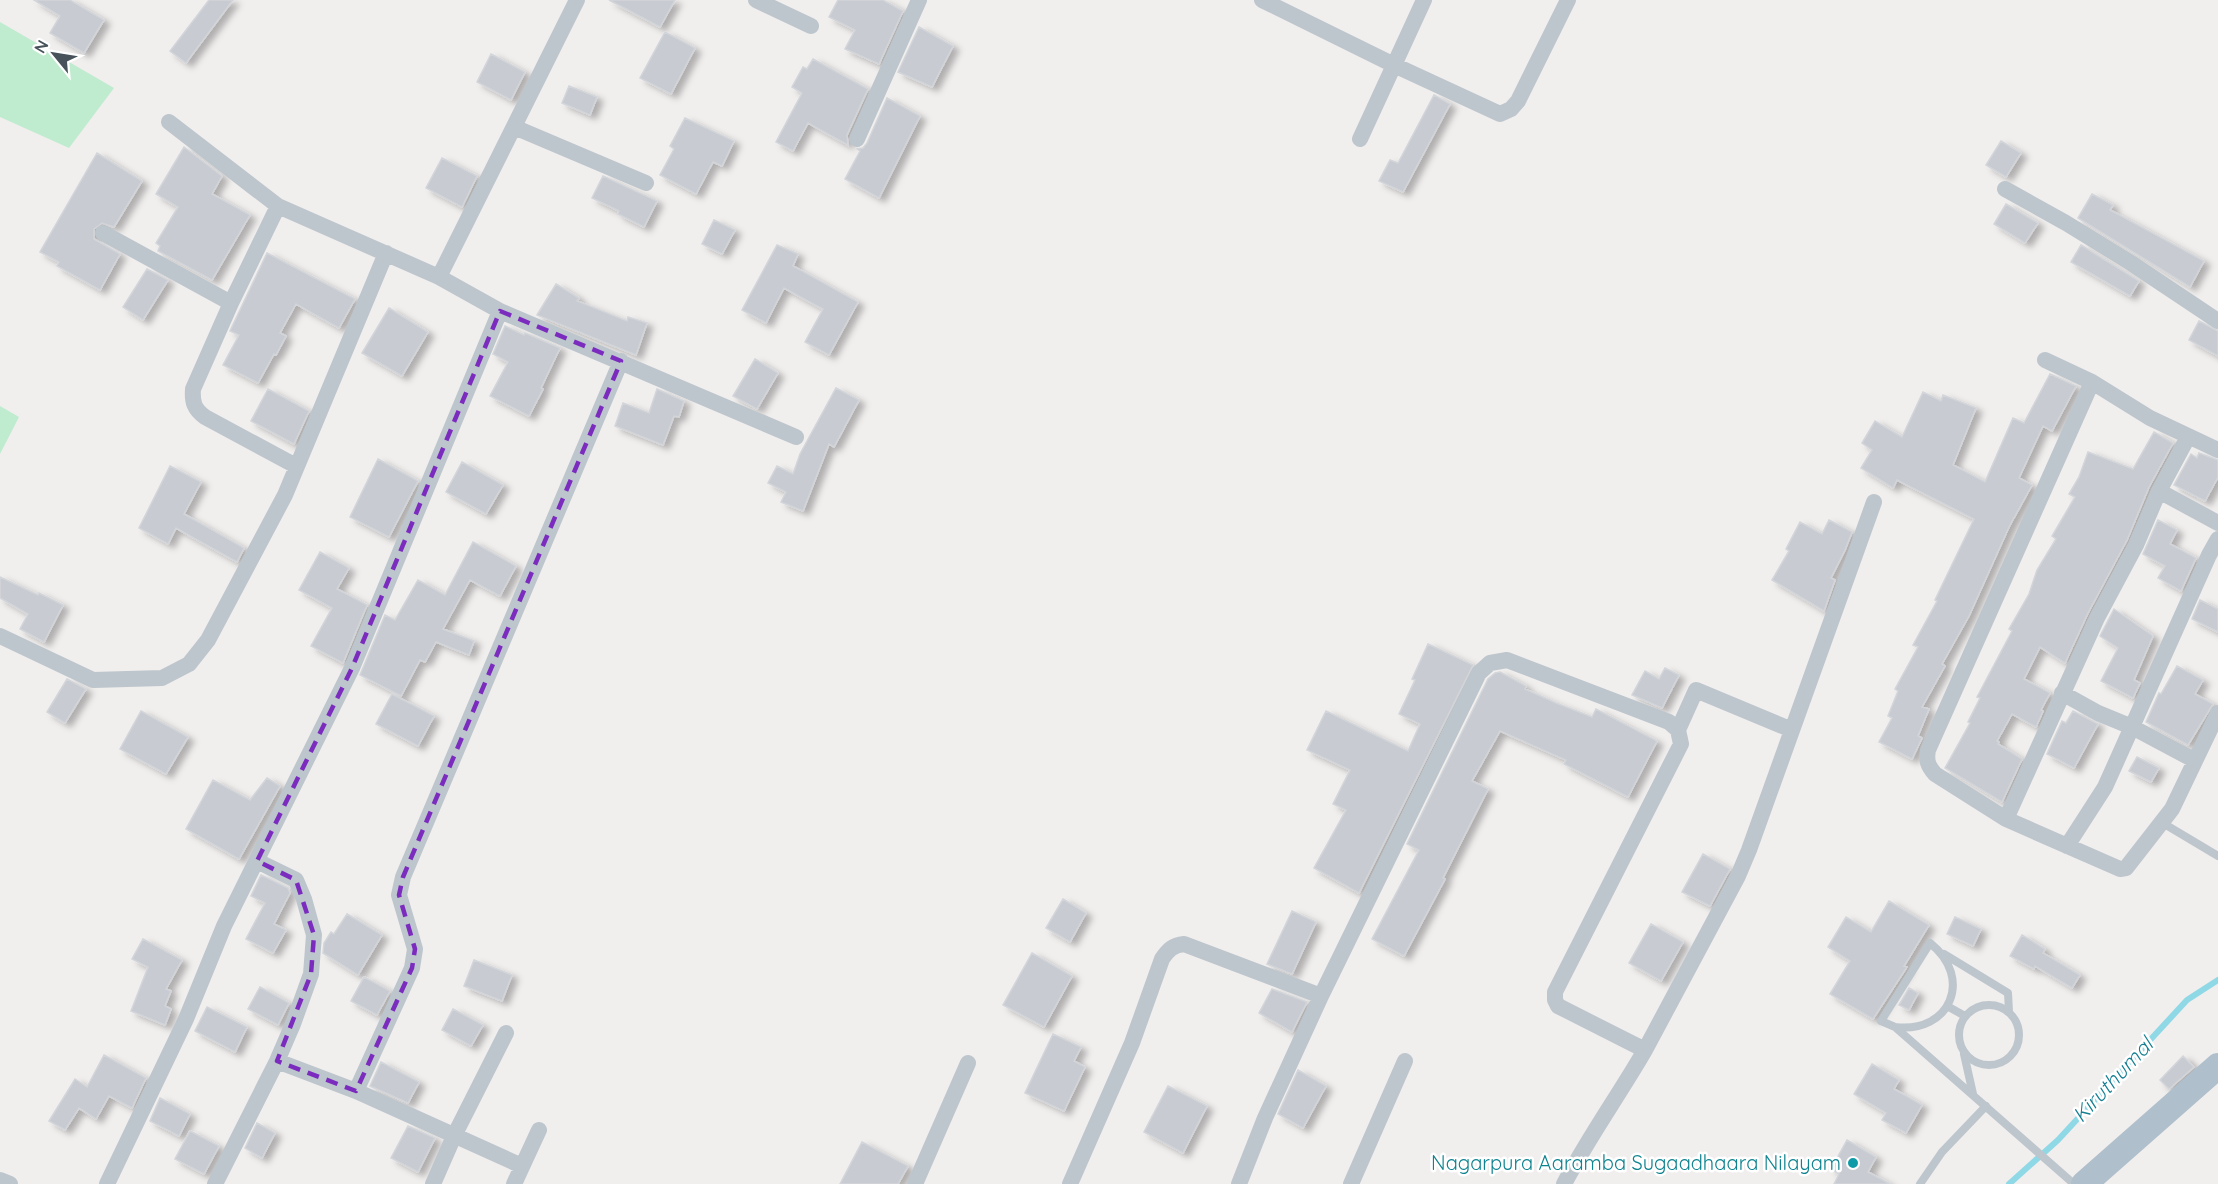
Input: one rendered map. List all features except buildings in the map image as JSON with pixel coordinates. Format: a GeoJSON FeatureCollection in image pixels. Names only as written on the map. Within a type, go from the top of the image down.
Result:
{"type":"FeatureCollection","features":[{"type":"Feature","properties":{"kind":"main road"},"geometry":{"type":"LineString","coordinates":[[2084,1184],[2218,1066]]}},
{"type":"Feature","properties":{"kind":"street"},"geometry":{"type":"LineString","coordinates":[[439,277],[577,0]]}},
{"type":"Feature","properties":{"kind":"street"},"geometry":{"type":"LineString","coordinates":[[756,0],[811,26]]}},
{"type":"Feature","properties":{"kind":"street"},"geometry":{"type":"LineString","coordinates":[[856,140],[920,0]]}},
{"type":"Feature","properties":{"kind":"street"},"geometry":{"type":"LineString","coordinates":[[1262,0],[1500,114],[1511,109],[1518,101],[1568,0]]}},
{"type":"Feature","properties":{"kind":"street"},"geometry":{"type":"LineString","coordinates":[[1360,139],[1425,0]]}},
{"type":"Feature","properties":{"kind":"street"},"geometry":{"type":"LineString","coordinates":[[169,122],[278,206],[439,277],[500,311],[796,437]]}},
{"type":"Feature","properties":{"kind":"street"},"geometry":{"type":"LineString","coordinates":[[514,127],[646,183]]}},
{"type":"Feature","properties":{"kind":"street"},"geometry":{"type":"LineString","coordinates":[[2005,189],[2113,252],[2218,321]]}},
{"type":"Feature","properties":{"kind":"street"},"geometry":{"type":"LineString","coordinates":[[278,206],[231,303],[193,389],[192,400],[196,411],[296,466]]}},
{"type":"Feature","properties":{"kind":"street"},"geometry":{"type":"LineString","coordinates":[[103,233],[231,303]]}},
{"type":"Feature","properties":{"kind":"street"},"geometry":{"type":"LineString","coordinates":[[0,636],[93,680],[162,678],[189,664],[208,640],[275,515],[386,253]]}},
{"type":"Feature","properties":{"kind":"street"},"geometry":{"type":"LineString","coordinates":[[107,1184],[186,1018],[224,926],[352,668],[500,311]]}},
{"type":"Feature","properties":{"kind":"street"},"geometry":{"type":"LineString","coordinates":[[2045,360],[2092,382],[2150,418],[2218,450]]}},
{"type":"Feature","properties":{"kind":"street"},"geometry":{"type":"LineString","coordinates":[[356,1091],[412,968],[416,949],[399,895],[403,877],[621,361]]}},
{"type":"Feature","properties":{"kind":"street"},"geometry":{"type":"LineString","coordinates":[[2092,382],[1928,750],[1926,759],[1929,768],[2006,819],[2113,868],[2126,868],[2172,809],[2218,713]]}},
{"type":"Feature","properties":{"kind":"street"},"geometry":{"type":"LineString","coordinates":[[2006,819],[2097,618],[2136,545],[2159,491],[2188,437]]}},
{"type":"Feature","properties":{"kind":"street"},"geometry":{"type":"LineString","coordinates":[[2159,491],[2218,523]]}},
{"type":"Feature","properties":{"kind":"street"},"geometry":{"type":"LineString","coordinates":[[1564,1184],[1645,1050],[1738,876],[1874,502]]}},
{"type":"Feature","properties":{"kind":"street"},"geometry":{"type":"LineString","coordinates":[[2067,846],[2105,787],[2218,539]]}},
{"type":"Feature","properties":{"kind":"street"},"geometry":{"type":"LineString","coordinates":[[1239,1184],[1265,1118],[1321,996],[1479,673],[1490,663],[1508,660],[1669,722],[1678,730],[1681,744],[1556,992],[1555,1000],[1558,1006],[1645,1050]]}},
{"type":"Feature","properties":{"kind":"street"},"geometry":{"type":"LineString","coordinates":[[1678,730],[1696,690],[1792,730]]}},
{"type":"Feature","properties":{"kind":"street"},"geometry":{"type":"LineString","coordinates":[[2062,693],[2194,760]]}},
{"type":"Feature","properties":{"kind":"street"},"geometry":{"type":"LineString","coordinates":[[215,1184],[277,1061],[311,974],[314,935],[304,898],[296,880],[257,861]]}},
{"type":"Feature","properties":{"kind":"street"},"geometry":{"type":"LineString","coordinates":[[1070,1184],[1132,1043],[1162,959],[1167,951],[1176,945],[1184,944],[1321,996]]}},
{"type":"Feature","properties":{"kind":"street"},"geometry":{"type":"LineString","coordinates":[[433,1184],[454,1136],[506,1033]]}},
{"type":"Feature","properties":{"kind":"street"},"geometry":{"type":"LineString","coordinates":[[277,1061],[356,1091],[522,1166]]}},
{"type":"Feature","properties":{"kind":"street"},"geometry":{"type":"LineString","coordinates":[[1351,1184],[1405,1061]]}},
{"type":"Feature","properties":{"kind":"street"},"geometry":{"type":"LineString","coordinates":[[915,1184],[968,1064]]}},
{"type":"Feature","properties":{"kind":"street"},"geometry":{"type":"LineString","coordinates":[[514,1184],[539,1130]]}},
{"type":"Feature","properties":{"kind":"street"},"geometry":{"type":"LineString","coordinates":[[0,1180],[8,1184]]}},
{"type":"Feature","properties":{"kind":"lane"},"geometry":{"type":"LineString","coordinates":[[2161,822],[2218,856]]}},
{"type":"Feature","properties":{"kind":"lane"},"geometry":{"type":"LineString","coordinates":[[1941,952],[1949,964],[1953,978],[1952,993],[1947,1006],[1937,1018],[1924,1026],[1909,1029],[1895,1027],[1881,1021],[1930,943],[2008,993],[2009,1012]]}},
{"type":"Feature","properties":{"kind":"lane"},"geometry":{"type":"LineString","coordinates":[[1964,1053],[1980,1064],[2001,1063],[2009,1058],[2019,1040],[2019,1029],[2009,1012],[1990,1005],[1972,1010],[1960,1025],[1960,1044],[1973,1094]]}},
{"type":"Feature","properties":{"kind":"lane"},"geometry":{"type":"LineString","coordinates":[[1947,1006],[1965,1016]]}},
{"type":"Feature","properties":{"kind":"lane"},"geometry":{"type":"LineString","coordinates":[[1895,1027],[2074,1184]]}},
{"type":"Feature","properties":{"kind":"lane"},"geometry":{"type":"LineString","coordinates":[[1920,1184],[1942,1152],[1986,1106]]}},
{"type":"Feature","properties":{"kind":"highlighted area"},"geometry":{"type":"Polygon","coordinates":[[[500,311],[621,361],[403,877],[399,895],[415,949],[412,968],[356,1091],[277,1061],[311,974],[314,935],[296,880],[257,861],[352,668],[500,311]]]}},
{"type":"Feature","properties":{"kind":"green space"},"geometry":{"type":"Polygon","coordinates":[[[0,22],[114,88],[69,148],[0,117],[0,22]]]}},
{"type":"Feature","properties":{"kind":"green space"},"geometry":{"type":"Polygon","coordinates":[[[0,406],[19,417],[0,454],[0,406]]]}},
{"type":"Feature","properties":{"kind":"waterway","name":"Kiruthumal"},"geometry":{"type":"LineString","coordinates":[[2009,1184],[2058,1140],[2187,1000],[2218,980]]}},
{"type":"Feature","properties":{"kind":"place","name":"Nagarpura Aaramba Sugaadhaara Nilayam"},"geometry":{"type":"Point","coordinates":[1853,1163]}}]}
